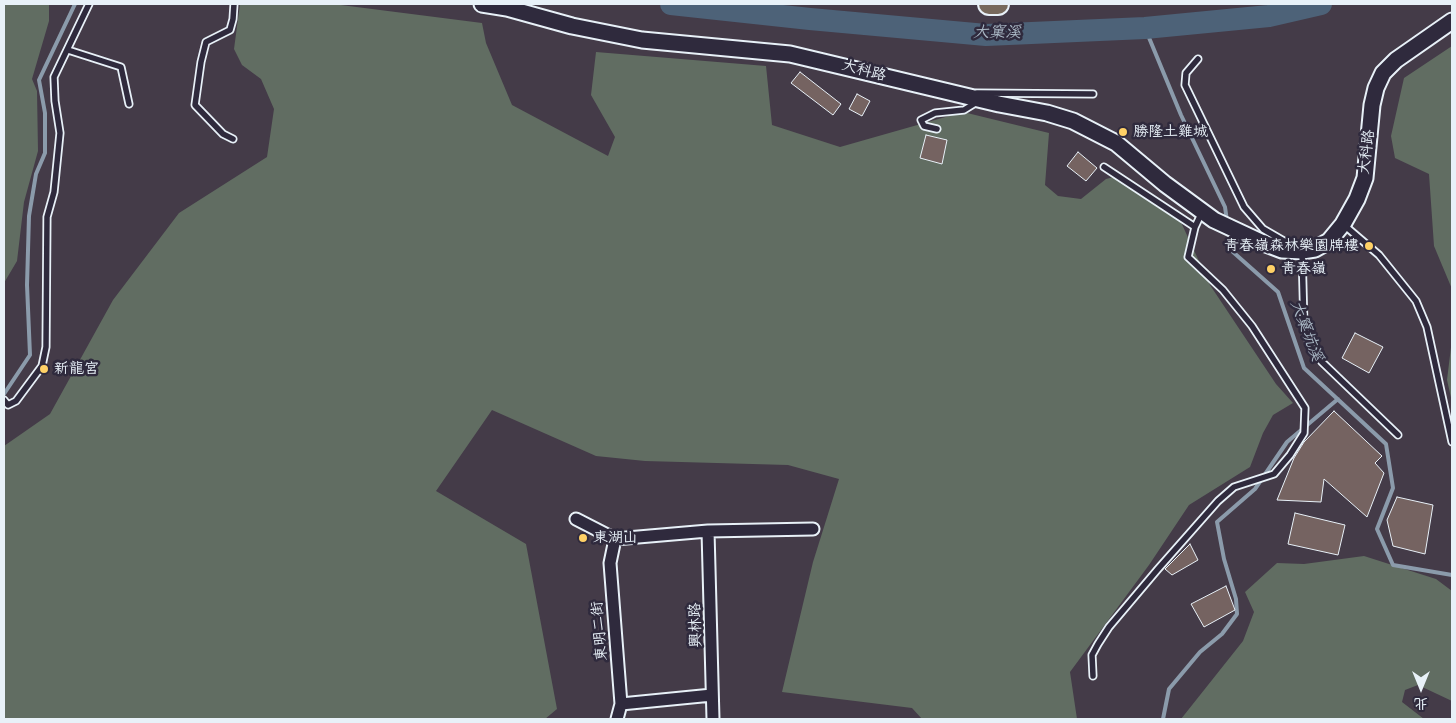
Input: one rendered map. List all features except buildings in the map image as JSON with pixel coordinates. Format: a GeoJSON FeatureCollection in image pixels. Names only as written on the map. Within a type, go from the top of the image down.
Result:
{"type":"FeatureCollection","features":[{"type":"Feature","properties":{"kind":"highway"},"geometry":{"type":"LineString","coordinates":[[989,4],[998,4]]}},
{"type":"Feature","properties":{"kind":"street","name":"大科路"},"geometry":{"type":"LineString","coordinates":[[482,4],[507,8],[572,26],[642,40],[790,54],[981,100],[1047,113],[1073,121],[1116,143],[1208,216],[1235,231],[1282,250],[1302,251],[1315,249],[1329,241],[1343,224],[1357,199],[1365,178],[1372,105],[1376,88],[1383,73],[1396,60],[1452,21]]}},
{"type":"Feature","properties":{"kind":"street"},"geometry":{"type":"LineString","coordinates":[[576,519],[615,539],[708,530],[813,529]]}},
{"type":"Feature","properties":{"kind":"street","name":"興林路"},"geometry":{"type":"LineString","coordinates":[[708,530],[713,719]]}},
{"type":"Feature","properties":{"kind":"street","name":"東明二街"},"geometry":{"type":"LineString","coordinates":[[615,539],[610,563],[621,704],[617,719]]}},
{"type":"Feature","properties":{"kind":"street"},"geometry":{"type":"LineString","coordinates":[[621,704],[712,695]]}},
{"type":"Feature","properties":{"kind":"lane"},"geometry":{"type":"LineString","coordinates":[[6,402],[8,405],[16,401],[42,366],[46,347],[47,217],[54,192],[60,132],[55,101],[54,77],[89,4]]}},
{"type":"Feature","properties":{"kind":"lane"},"geometry":{"type":"LineString","coordinates":[[233,139],[222,134],[195,105],[206,42],[230,30],[234,4]]}},
{"type":"Feature","properties":{"kind":"lane"},"geometry":{"type":"LineString","coordinates":[[68,50],[121,67],[129,104]]}},
{"type":"Feature","properties":{"kind":"lane"},"geometry":{"type":"LineString","coordinates":[[1198,59],[1186,73],[1185,85],[1244,207],[1263,230],[1302,251],[1304,327],[1310,346],[1322,362],[1398,435]]}},
{"type":"Feature","properties":{"kind":"lane"},"geometry":{"type":"LineString","coordinates":[[950,92],[1093,94]]}},
{"type":"Feature","properties":{"kind":"lane"},"geometry":{"type":"LineString","coordinates":[[937,129],[924,126],[921,120],[935,113],[964,110],[981,100]]}},
{"type":"Feature","properties":{"kind":"lane"},"geometry":{"type":"LineString","coordinates":[[1104,167],[1195,227]]}},
{"type":"Feature","properties":{"kind":"lane"},"geometry":{"type":"LineString","coordinates":[[1092,676],[1092,655],[1098,644],[1158,569],[1218,501],[1234,487],[1274,474],[1290,455],[1304,433],[1305,408],[1252,326],[1223,290],[1188,257],[1195,227],[1208,216]]}},
{"type":"Feature","properties":{"kind":"lane"},"geometry":{"type":"LineString","coordinates":[[1343,224],[1379,255],[1416,301],[1427,327],[1452,442]]}},
{"type":"Feature","properties":{"kind":"green space"},"geometry":{"type":"Polygon","coordinates":[[[4,4],[49,4],[49,21],[32,79],[37,91],[38,151],[24,202],[17,261],[4,283],[4,4]]]}},
{"type":"Feature","properties":{"kind":"green space"},"geometry":{"type":"Polygon","coordinates":[[[240,4],[333,4],[482,23],[486,43],[512,105],[608,156],[615,137],[591,95],[596,52],[766,66],[772,125],[840,147],[963,112],[1049,133],[1045,185],[1058,196],[1081,199],[1106,179],[1121,175],[1180,220],[1210,285],[1276,384],[1293,403],[1273,415],[1263,433],[1250,467],[1189,505],[1149,565],[1070,672],[1077,719],[922,719],[912,708],[782,692],[813,562],[839,479],[788,465],[645,461],[596,456],[492,410],[436,491],[526,544],[557,709],[545,719],[4,719],[4,446],[50,414],[113,300],[179,213],[267,157],[274,109],[261,79],[242,65],[234,49],[240,4]]]}},
{"type":"Feature","properties":{"kind":"green space"},"geometry":{"type":"Polygon","coordinates":[[[1452,46],[1452,289],[1434,246],[1429,174],[1395,158],[1391,136],[1404,78],[1452,46]]]}},
{"type":"Feature","properties":{"kind":"green space"},"geometry":{"type":"Polygon","coordinates":[[[1452,339],[1452,402],[1447,380],[1452,339]]]}},
{"type":"Feature","properties":{"kind":"green space"},"geometry":{"type":"Polygon","coordinates":[[[1364,556],[1436,579],[1452,591],[1452,701],[1418,685],[1405,690],[1402,702],[1424,719],[1181,719],[1243,641],[1254,612],[1245,592],[1277,563],[1304,564],[1364,556]]]}},
{"type":"Feature","properties":{"kind":"waterway"},"geometry":{"type":"LineString","coordinates":[[4,394],[30,355],[27,285],[29,216],[36,174],[45,153],[45,113],[39,80],[75,4]]}},
{"type":"Feature","properties":{"kind":"waterway","name":"大窠溪"},"geometry":{"type":"LineString","coordinates":[[671,4],[986,35],[1145,28],[1269,16],[1321,4]]}},
{"type":"Feature","properties":{"kind":"waterway","name":"大窠坑溪"},"geometry":{"type":"LineString","coordinates":[[1145,28],[1181,115],[1225,207],[1227,221]]}},
{"type":"Feature","properties":{"kind":"waterway","name":"大窠坑溪"},"geometry":{"type":"LineString","coordinates":[[1229,233],[1233,252],[1278,292],[1304,368],[1386,444],[1393,488],[1377,529],[1393,565],[1452,575]]}},
{"type":"Feature","properties":{"kind":"waterway","name":"大窠坑溪"},"geometry":{"type":"LineString","coordinates":[[1163,719],[1169,689],[1200,652],[1222,634],[1237,614],[1236,599],[1224,559],[1217,522],[1255,489],[1287,442],[1338,399]]}},
{"type":"Feature","properties":{"kind":"place","name":"勝隆土雞城"},"geometry":{"type":"Point","coordinates":[1123,132]}},
{"type":"Feature","properties":{"kind":"place","name":"青春嶺森林樂園牌樓"},"geometry":{"type":"Point","coordinates":[1369,246]}},
{"type":"Feature","properties":{"kind":"place","name":"青春嶺"},"geometry":{"type":"Point","coordinates":[1271,269]}},
{"type":"Feature","properties":{"kind":"place","name":"新龍宮"},"geometry":{"type":"Point","coordinates":[44,369]}},
{"type":"Feature","properties":{"kind":"place","name":"東湖山"},"geometry":{"type":"Point","coordinates":[583,538]}}]}
